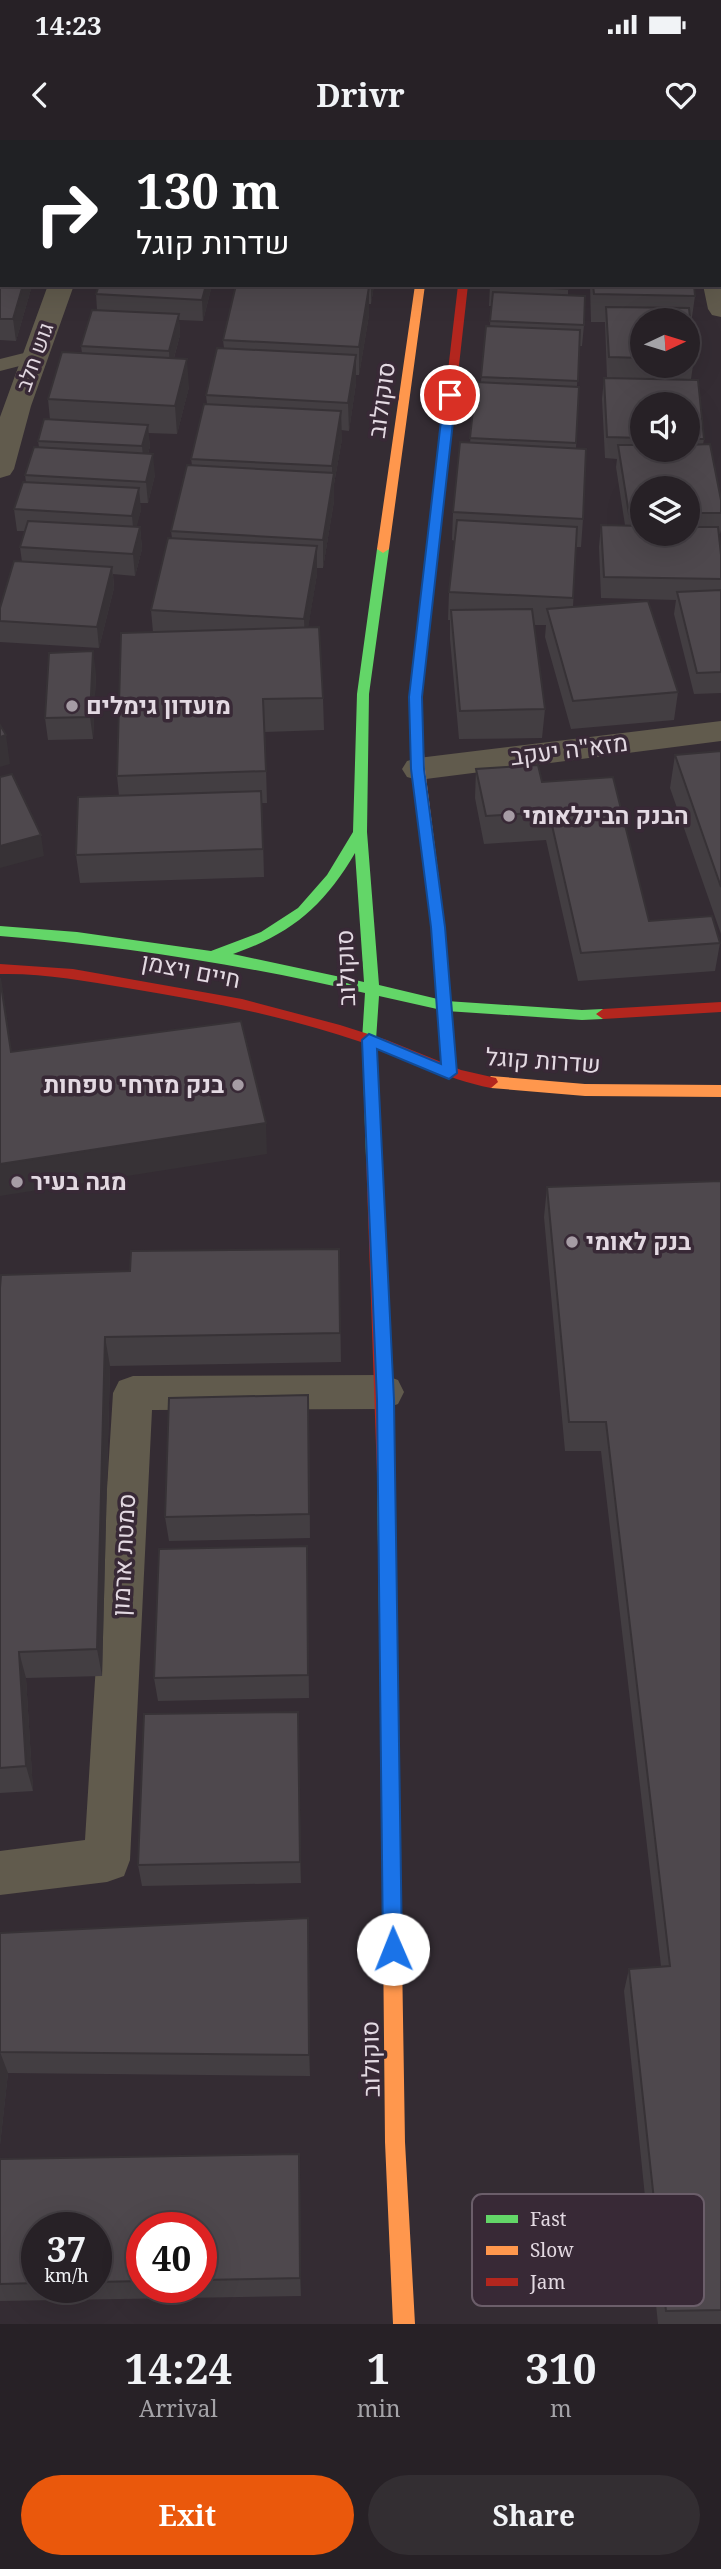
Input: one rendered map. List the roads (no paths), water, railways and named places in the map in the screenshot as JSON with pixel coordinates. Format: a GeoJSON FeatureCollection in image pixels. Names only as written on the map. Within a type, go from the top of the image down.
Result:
{"type":"FeatureCollection","features":[{"type":"Feature","properties":{"kind":"street","name":"גוש חלב"},"geometry":{"type":"LineString","coordinates":[[0,469],[9,399],[36,356],[60,287]]}},
{"type":"Feature","properties":{"kind":"street","name":"סוקולוב"},"geometry":{"type":"LineString","coordinates":[[404,2324],[395,2141],[384,1392],[369,1040],[372,990],[360,832],[363,694],[421,287]]}},
{"type":"Feature","properties":{"kind":"street"},"geometry":{"type":"LineString","coordinates":[[449,1073],[446,1006],[418,769],[415,697],[463,287]]}},
{"type":"Feature","properties":{"kind":"street"},"geometry":{"type":"LineString","coordinates":[[716,287],[721,309]]}},
{"type":"Feature","properties":{"kind":"street","name":"מזא\"ה יעקב"},"geometry":{"type":"LineString","coordinates":[[418,769],[721,731]]}},
{"type":"Feature","properties":{"kind":"street"},"geometry":{"type":"LineString","coordinates":[[215,956],[271,936],[297,918],[334,875],[360,832]]}},
{"type":"Feature","properties":{"kind":"street","name":"חיים ויצמן"},"geometry":{"type":"LineString","coordinates":[[0,931],[77,937],[215,956],[263,964],[372,990]]}},
{"type":"Feature","properties":{"kind":"street","name":"חיים ויצמן"},"geometry":{"type":"LineString","coordinates":[[0,968],[18,967],[62,972],[184,990],[266,1009],[369,1040]]}},
{"type":"Feature","properties":{"kind":"street","name":"שדרות קוגל"},"geometry":{"type":"LineString","coordinates":[[372,990],[446,1006],[582,1014],[721,1007]]}},
{"type":"Feature","properties":{"kind":"street","name":"שדרות קוגל"},"geometry":{"type":"LineString","coordinates":[[369,1040],[449,1073],[508,1086],[721,1091]]}},
{"type":"Feature","properties":{"kind":"street","name":"סמטת ארמון"},"geometry":{"type":"LineString","coordinates":[[0,1873],[107,1860],[133,1393],[384,1392]]}},
{"type":"Feature","properties":{"kind":"lane"},"geometry":{"type":"LineString","coordinates":[[0,365],[36,356]]}},
{"type":"Feature","properties":{"kind":"place","name":"מועדון גימלים"},"geometry":{"type":"Point","coordinates":[72,706]}},
{"type":"Feature","properties":{"kind":"place","name":"הבנק הבינלאומי"},"geometry":{"type":"Point","coordinates":[509,816]}},
{"type":"Feature","properties":{"kind":"place","name":"בנק מזרחי טפחות"},"geometry":{"type":"Point","coordinates":[238,1085]}},
{"type":"Feature","properties":{"kind":"place","name":"מגה בעיר"},"geometry":{"type":"Point","coordinates":[17,1182]}},
{"type":"Feature","properties":{"kind":"place","name":"בנק לאומי"},"geometry":{"type":"Point","coordinates":[572,1242]}}]}
